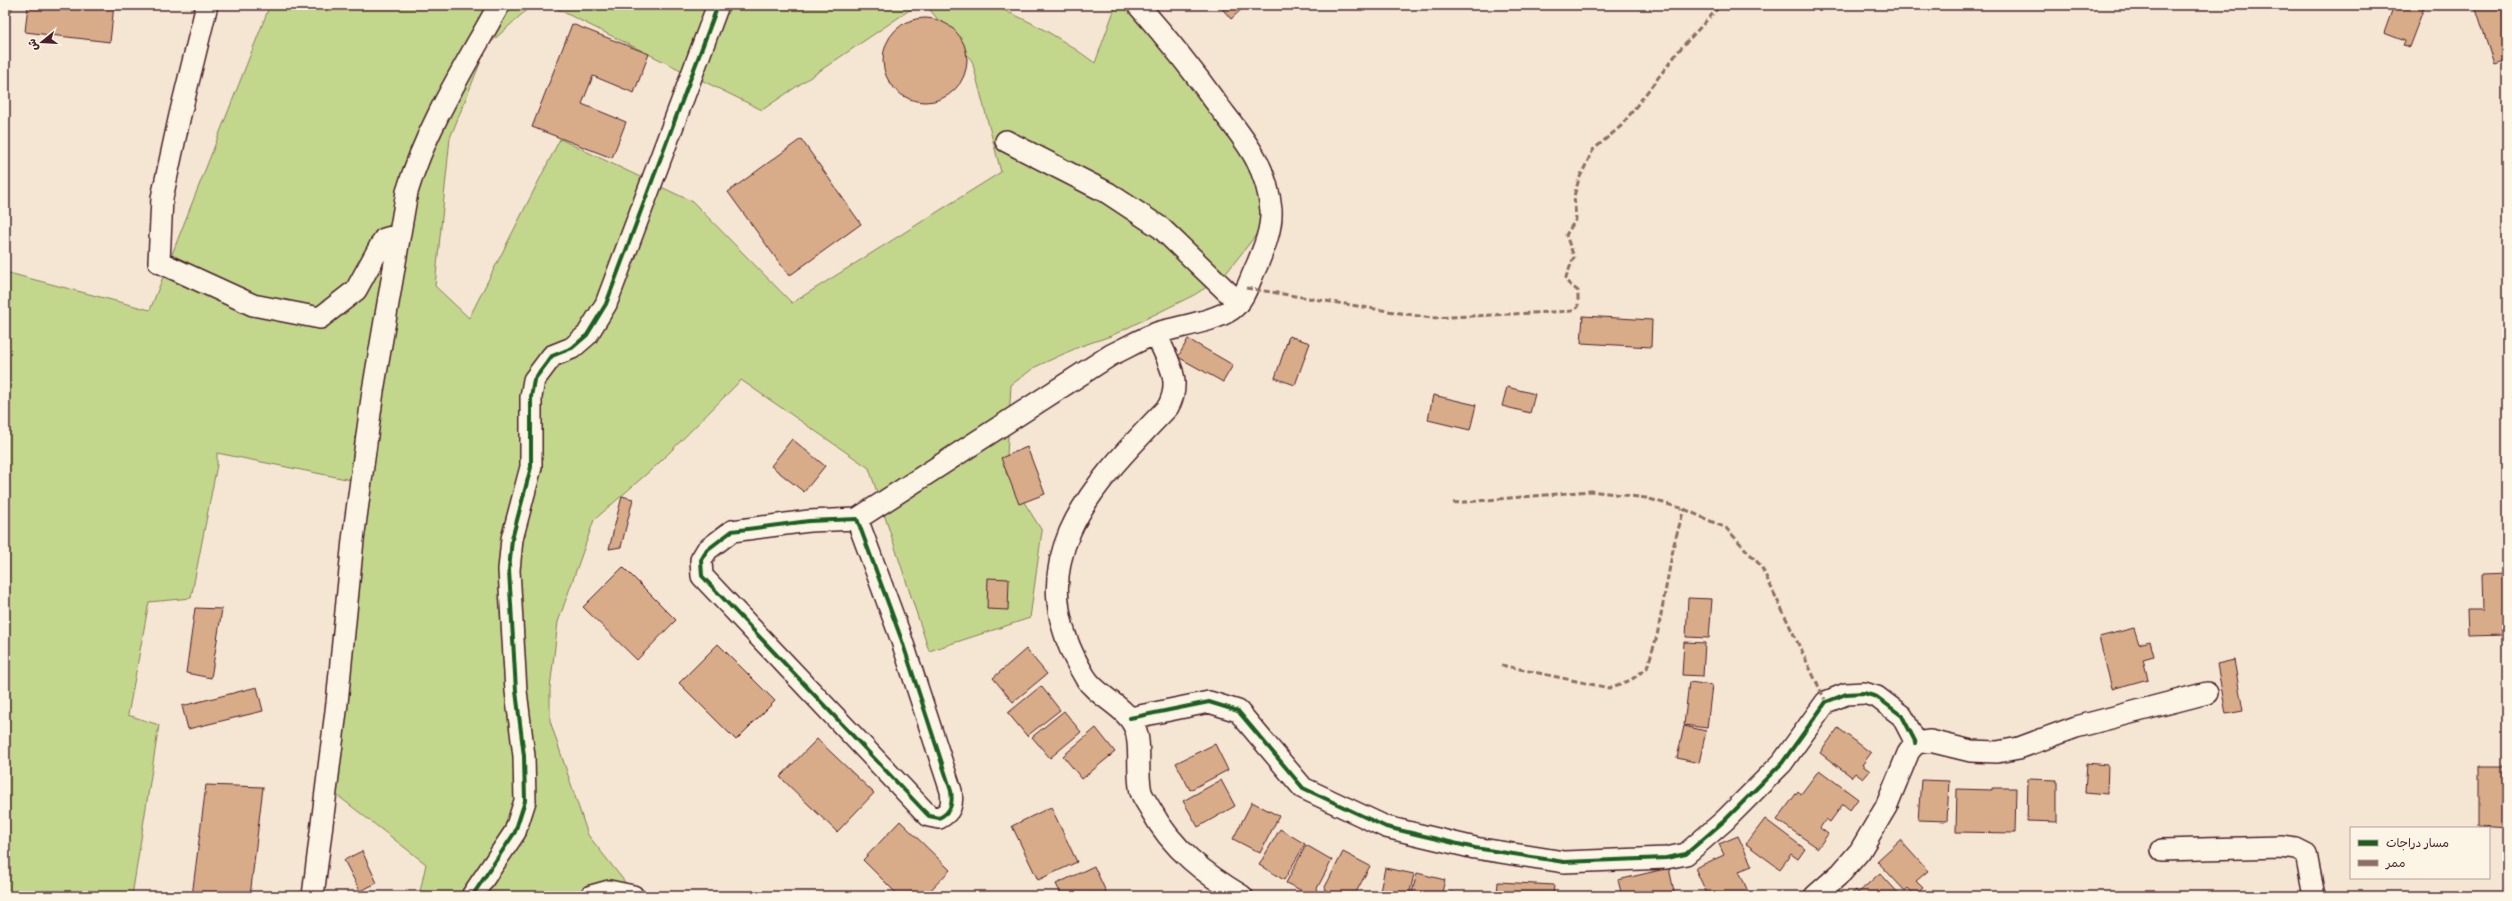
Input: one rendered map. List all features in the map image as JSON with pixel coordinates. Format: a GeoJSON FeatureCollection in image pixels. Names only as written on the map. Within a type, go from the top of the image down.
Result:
{"type":"FeatureCollection","features":[{"type":"Feature","properties":{"kind":"street"},"geometry":{"type":"LineString","coordinates":[[206,5],[162,198],[160,262],[253,305],[320,318],[356,290],[384,239],[398,235]]}},
{"type":"Feature","properties":{"kind":"street"},"geometry":{"type":"LineString","coordinates":[[313,896],[337,703],[353,540],[373,391],[398,235],[414,167],[440,110],[499,5]]}},
{"type":"Feature","properties":{"kind":"street"},"geometry":{"type":"LineString","coordinates":[[472,896],[515,832],[525,801],[524,756],[516,691],[509,570],[514,532],[531,467],[530,397],[534,380],[552,356],[572,348],[587,335],[606,304],[718,5]]}},
{"type":"Feature","properties":{"kind":"street"},"geometry":{"type":"LineString","coordinates":[[857,519],[901,638],[951,791],[951,807],[947,814],[939,818],[929,816],[924,811],[702,576],[701,560],[707,550],[732,531],[809,521],[857,519],[1111,355],[1156,334],[1230,310],[1239,303],[1259,259],[1270,228],[1271,210],[1261,170],[1254,152],[1242,134],[1188,63],[1138,5]]}},
{"type":"Feature","properties":{"kind":"street"},"geometry":{"type":"LineString","coordinates":[[1006,140],[1108,193],[1161,228],[1239,303]]}},
{"type":"Feature","properties":{"kind":"street"},"geometry":{"type":"LineString","coordinates":[[1156,334],[1176,384],[1175,395],[1168,407],[1100,480],[1079,511],[1064,547],[1058,575],[1059,610],[1069,646],[1086,678],[1130,718],[1136,730],[1141,792],[1158,823],[1184,855],[1213,879],[1242,896]]}},
{"type":"Feature","properties":{"kind":"street"},"geometry":{"type":"LineString","coordinates":[[1130,718],[1209,702],[1238,711],[1303,788],[1386,827],[1475,848],[1564,862],[1666,858],[1686,854],[1724,821],[1782,763],[1826,702],[1846,694],[1864,693],[1878,697],[1902,716],[1916,743]]}},
{"type":"Feature","properties":{"kind":"street"},"geometry":{"type":"LineString","coordinates":[[1815,896],[1841,873],[1860,851],[1886,807],[1909,751],[1916,743],[1930,741],[1971,751],[1997,752],[2019,748],[2076,727],[2207,693]]}},
{"type":"Feature","properties":{"kind":"street"},"geometry":{"type":"LineString","coordinates":[[2162,850],[2281,847],[2296,849],[2306,854],[2314,896]]}},
{"type":"Feature","properties":{"kind":"street"},"geometry":{"type":"LineString","coordinates":[[591,896],[609,891],[633,896]]}},
{"type":"Feature","properties":{"kind":"green space"},"geometry":{"type":"Polygon","coordinates":[[[5,5],[14,5],[5,23],[5,5]]]}},
{"type":"Feature","properties":{"kind":"green space"},"geometry":{"type":"Polygon","coordinates":[[[270,5],[532,5],[487,46],[450,138],[435,286],[469,318],[560,139],[693,202],[792,303],[1001,172],[972,61],[926,5],[989,5],[1017,16],[1044,30],[1095,63],[1116,5],[1144,5],[1247,143],[1266,222],[1224,276],[1194,295],[1111,336],[1081,346],[1035,367],[1011,385],[1006,473],[1042,531],[1030,618],[929,651],[869,468],[741,380],[659,463],[594,520],[558,622],[550,688],[550,721],[588,835],[636,896],[419,896],[426,864],[333,792],[351,480],[217,453],[217,465],[191,598],[149,602],[128,715],[159,725],[132,896],[5,896],[5,272],[150,310],[270,5]]]}},
{"type":"Feature","properties":{"kind":"green space"},"geometry":{"type":"Polygon","coordinates":[[[549,5],[917,5],[762,110],[549,5]]]}},
{"type":"Feature","properties":{"kind":"building"},"geometry":{"type":"Polygon","coordinates":[[[28,5],[114,5],[110,42],[25,32],[28,5]]]}},
{"type":"Feature","properties":{"kind":"building"},"geometry":{"type":"Polygon","coordinates":[[[1219,5],[1244,5],[1245,6],[1231,19],[1219,5]]]}},
{"type":"Feature","properties":{"kind":"building"},"geometry":{"type":"Polygon","coordinates":[[[2394,5],[2425,5],[2409,47],[2403,45],[2405,41],[2384,33],[2394,5]]]}},
{"type":"Feature","properties":{"kind":"building"},"geometry":{"type":"Polygon","coordinates":[[[2475,5],[2507,5],[2507,60],[2494,64],[2475,5]]]}},
{"type":"Feature","properties":{"kind":"building"},"geometry":{"type":"Polygon","coordinates":[[[917,18],[933,18],[949,25],[960,36],[967,52],[967,68],[964,76],[955,90],[949,95],[933,102],[917,102],[901,95],[890,84],[883,68],[883,52],[890,36],[901,25],[917,18]]]}},
{"type":"Feature","properties":{"kind":"building"},"geometry":{"type":"Polygon","coordinates":[[[572,24],[649,54],[634,93],[593,76],[582,104],[626,122],[612,158],[532,127],[572,24]]]}},
{"type":"Feature","properties":{"kind":"building"},"geometry":{"type":"Polygon","coordinates":[[[801,139],[861,224],[789,276],[728,192],[801,139]]]}},
{"type":"Feature","properties":{"kind":"building"},"geometry":{"type":"Polygon","coordinates":[[[1583,316],[1652,320],[1651,347],[1581,343],[1583,316]]]}},
{"type":"Feature","properties":{"kind":"building"},"geometry":{"type":"Polygon","coordinates":[[[1289,336],[1310,343],[1295,385],[1275,378],[1289,336]]]}},
{"type":"Feature","properties":{"kind":"building"},"geometry":{"type":"Polygon","coordinates":[[[1188,339],[1233,365],[1223,382],[1178,357],[1188,339]]]}},
{"type":"Feature","properties":{"kind":"building"},"geometry":{"type":"Polygon","coordinates":[[[1507,387],[1535,394],[1530,413],[1502,406],[1507,387]]]}},
{"type":"Feature","properties":{"kind":"building"},"geometry":{"type":"Polygon","coordinates":[[[1433,395],[1476,405],[1470,430],[1428,420],[1433,395]]]}},
{"type":"Feature","properties":{"kind":"building"},"geometry":{"type":"Polygon","coordinates":[[[792,439],[825,466],[804,492],[771,466],[792,439]]]}},
{"type":"Feature","properties":{"kind":"building"},"geometry":{"type":"Polygon","coordinates":[[[1027,447],[1045,494],[1019,504],[1001,458],[1027,447]]]}},
{"type":"Feature","properties":{"kind":"building"},"geometry":{"type":"Polygon","coordinates":[[[622,496],[633,499],[621,547],[609,549],[622,496]]]}},
{"type":"Feature","properties":{"kind":"building"},"geometry":{"type":"Polygon","coordinates":[[[623,567],[676,620],[637,660],[583,607],[623,567]]]}},
{"type":"Feature","properties":{"kind":"building"},"geometry":{"type":"Polygon","coordinates":[[[2507,573],[2507,635],[2468,636],[2467,610],[2484,610],[2483,574],[2507,573]]]}},
{"type":"Feature","properties":{"kind":"building"},"geometry":{"type":"Polygon","coordinates":[[[988,578],[1009,579],[1008,610],[987,609],[988,578]]]}},
{"type":"Feature","properties":{"kind":"building"},"geometry":{"type":"Polygon","coordinates":[[[1688,598],[1712,599],[1709,638],[1686,637],[1688,598]]]}},
{"type":"Feature","properties":{"kind":"building"},"geometry":{"type":"Polygon","coordinates":[[[195,608],[222,609],[211,678],[186,673],[195,608]]]}},
{"type":"Feature","properties":{"kind":"building"},"geometry":{"type":"Polygon","coordinates":[[[2134,628],[2139,644],[2150,641],[2154,656],[2143,659],[2148,679],[2112,689],[2099,637],[2134,628]]]}},
{"type":"Feature","properties":{"kind":"building"},"geometry":{"type":"Polygon","coordinates":[[[1684,642],[1705,643],[1703,676],[1682,675],[1684,642]]]}},
{"type":"Feature","properties":{"kind":"building"},"geometry":{"type":"Polygon","coordinates":[[[718,644],[775,701],[736,740],[679,683],[718,644]]]}},
{"type":"Feature","properties":{"kind":"building"},"geometry":{"type":"Polygon","coordinates":[[[1026,649],[1047,674],[1013,702],[993,678],[1026,649]]]}},
{"type":"Feature","properties":{"kind":"building"},"geometry":{"type":"Polygon","coordinates":[[[2234,660],[2243,711],[2226,714],[2217,664],[2234,660]]]}},
{"type":"Feature","properties":{"kind":"building"},"geometry":{"type":"Polygon","coordinates":[[[1689,682],[1712,685],[1707,728],[1684,725],[1689,682]]]}},
{"type":"Feature","properties":{"kind":"building"},"geometry":{"type":"Polygon","coordinates":[[[1041,686],[1060,710],[1027,736],[1008,713],[1041,686]]]}},
{"type":"Feature","properties":{"kind":"building"},"geometry":{"type":"Polygon","coordinates":[[[257,687],[263,711],[188,729],[182,706],[257,687]]]}},
{"type":"Feature","properties":{"kind":"building"},"geometry":{"type":"Polygon","coordinates":[[[1064,711],[1081,732],[1050,758],[1032,737],[1064,711]]]}},
{"type":"Feature","properties":{"kind":"building"},"geometry":{"type":"Polygon","coordinates":[[[1684,726],[1706,731],[1699,763],[1677,758],[1684,726]]]}},
{"type":"Feature","properties":{"kind":"building"},"geometry":{"type":"Polygon","coordinates":[[[1096,728],[1115,752],[1082,779],[1063,756],[1096,728]]]}},
{"type":"Feature","properties":{"kind":"building"},"geometry":{"type":"Polygon","coordinates":[[[1838,728],[1871,753],[1862,765],[1870,771],[1863,779],[1855,773],[1852,777],[1820,753],[1838,728]]]}},
{"type":"Feature","properties":{"kind":"building"},"geometry":{"type":"Polygon","coordinates":[[[817,739],[874,793],[837,832],[780,777],[817,739]]]}},
{"type":"Feature","properties":{"kind":"building"},"geometry":{"type":"Polygon","coordinates":[[[1215,744],[1228,770],[1190,790],[1176,763],[1215,744]]]}},
{"type":"Feature","properties":{"kind":"building"},"geometry":{"type":"Polygon","coordinates":[[[2087,763],[2108,765],[2107,794],[2085,792],[2087,763]]]}},
{"type":"Feature","properties":{"kind":"building"},"geometry":{"type":"Polygon","coordinates":[[[2479,766],[2507,766],[2507,828],[2479,826],[2479,766]]]}},
{"type":"Feature","properties":{"kind":"building"},"geometry":{"type":"Polygon","coordinates":[[[1819,770],[1858,799],[1850,810],[1843,804],[1830,822],[1826,819],[1820,828],[1828,834],[1818,848],[1777,820],[1798,791],[1801,794],[1819,770]]]}},
{"type":"Feature","properties":{"kind":"building"},"geometry":{"type":"Polygon","coordinates":[[[2028,779],[2057,780],[2057,822],[2027,821],[2028,779]]]}},
{"type":"Feature","properties":{"kind":"building"},"geometry":{"type":"Polygon","coordinates":[[[1221,780],[1235,806],[1198,827],[1183,801],[1221,780]]]}},
{"type":"Feature","properties":{"kind":"building"},"geometry":{"type":"Polygon","coordinates":[[[1921,780],[1949,781],[1947,821],[1918,820],[1921,780]]]}},
{"type":"Feature","properties":{"kind":"building"},"geometry":{"type":"Polygon","coordinates":[[[206,785],[263,787],[250,896],[192,896],[206,785]]]}},
{"type":"Feature","properties":{"kind":"building"},"geometry":{"type":"Polygon","coordinates":[[[1992,788],[2016,788],[2015,833],[1956,832],[1957,789],[1992,790],[1992,788]]]}},
{"type":"Feature","properties":{"kind":"building"},"geometry":{"type":"Polygon","coordinates":[[[1252,802],[1279,816],[1260,853],[1233,839],[1252,802]]]}},
{"type":"Feature","properties":{"kind":"building"},"geometry":{"type":"Polygon","coordinates":[[[1051,807],[1077,862],[1038,880],[1012,826],[1051,807]]]}},
{"type":"Feature","properties":{"kind":"building"},"geometry":{"type":"Polygon","coordinates":[[[1765,819],[1805,849],[1798,859],[1791,854],[1780,869],[1746,844],[1765,819]]]}},
{"type":"Feature","properties":{"kind":"building"},"geometry":{"type":"Polygon","coordinates":[[[900,821],[950,870],[925,896],[899,896],[863,860],[900,821]]]}},
{"type":"Feature","properties":{"kind":"building"},"geometry":{"type":"Polygon","coordinates":[[[1280,829],[1305,844],[1284,880],[1259,865],[1280,829]]]}},
{"type":"Feature","properties":{"kind":"building"},"geometry":{"type":"Polygon","coordinates":[[[1738,836],[1752,866],[1739,871],[1750,896],[1708,896],[1695,868],[1724,855],[1719,844],[1738,836]]]}},
{"type":"Feature","properties":{"kind":"building"},"geometry":{"type":"Polygon","coordinates":[[[1900,840],[1928,871],[1916,881],[1923,888],[1915,895],[1908,888],[1905,891],[1877,861],[1900,840]]]}},
{"type":"Feature","properties":{"kind":"building"},"geometry":{"type":"Polygon","coordinates":[[[1306,845],[1332,860],[1313,896],[1286,883],[1306,845]]]}},
{"type":"Feature","properties":{"kind":"building"},"geometry":{"type":"Polygon","coordinates":[[[362,851],[377,883],[360,891],[344,860],[362,851]]]}},
{"type":"Feature","properties":{"kind":"building"},"geometry":{"type":"Polygon","coordinates":[[[1343,852],[1370,866],[1354,896],[1336,896],[1324,889],[1343,852]]]}},
{"type":"Feature","properties":{"kind":"building"},"geometry":{"type":"Polygon","coordinates":[[[1094,866],[1108,896],[1062,896],[1056,884],[1094,866]]]}},
{"type":"Feature","properties":{"kind":"building"},"geometry":{"type":"Polygon","coordinates":[[[1385,868],[1414,874],[1409,896],[1379,896],[1385,868]]]}},
{"type":"Feature","properties":{"kind":"building"},"geometry":{"type":"Polygon","coordinates":[[[1669,868],[1675,896],[1622,896],[1618,880],[1669,868]]]}},
{"type":"Feature","properties":{"kind":"building"},"geometry":{"type":"Polygon","coordinates":[[[1417,873],[1445,880],[1441,896],[1411,896],[1417,873]]]}},
{"type":"Feature","properties":{"kind":"building"},"geometry":{"type":"Polygon","coordinates":[[[1880,873],[1901,896],[1849,896],[1856,890],[1858,893],[1880,873]]]}},
{"type":"Feature","properties":{"kind":"building"},"geometry":{"type":"Polygon","coordinates":[[[1498,882],[1554,885],[1553,896],[1497,896],[1498,882]]]}},
{"type":"Feature","properties":{"kind":"building"},"geometry":{"type":"Polygon","coordinates":[[[1451,892],[1465,896],[1450,896],[1451,892]]]}},
{"type":"Feature","properties":{"kind":"marked path"},"geometry":{"type":"LineString","coordinates":[[1246,288],[1431,318],[1572,311],[1578,307],[1578,291],[1567,282],[1566,277],[1574,257],[1566,235],[1576,219],[1574,196],[1579,179],[1593,150],[1621,126],[1681,48],[1721,5]]}},
{"type":"Feature","properties":{"kind":"marked path"},"geometry":{"type":"LineString","coordinates":[[1453,503],[1591,491],[1646,498],[1684,509],[1726,528],[1761,566],[1826,702]]}},
{"type":"Feature","properties":{"kind":"marked path"},"geometry":{"type":"LineString","coordinates":[[1501,665],[1609,688],[1631,680],[1647,668],[1657,636],[1674,544],[1684,509]]}},
{"type":"Feature","properties":{"kind":"cycle path"},"geometry":{"type":"LineString","coordinates":[[472,896],[515,832],[525,801],[524,756],[516,691],[509,570],[512,539],[531,467],[531,397],[534,380],[552,356],[572,348],[587,335],[606,304],[718,5]]}},
{"type":"Feature","properties":{"kind":"cycle path"},"geometry":{"type":"LineString","coordinates":[[857,519],[901,638],[951,791],[952,800],[949,810],[939,818],[929,816],[924,811],[702,576],[701,560],[707,550],[732,531],[809,521],[857,519]]}},
{"type":"Feature","properties":{"kind":"cycle path"},"geometry":{"type":"LineString","coordinates":[[1130,718],[1209,702],[1238,711],[1303,788],[1386,827],[1475,848],[1564,862],[1666,858],[1686,854],[1724,821],[1782,763],[1826,702],[1846,694],[1864,693],[1877,697],[1902,716],[1916,743]]}}]}
